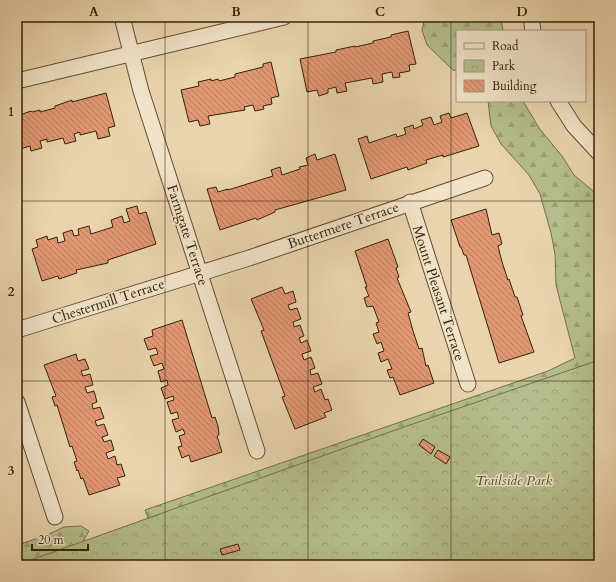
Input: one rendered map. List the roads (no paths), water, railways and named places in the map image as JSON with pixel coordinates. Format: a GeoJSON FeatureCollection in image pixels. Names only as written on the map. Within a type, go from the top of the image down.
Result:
{"type":"FeatureCollection","features":[{"type":"Feature","properties":{"kind":"street","name":"Farmgate Terrace"},"geometry":{"type":"LineString","coordinates":[[122,17],[141,91],[257,451]]}},
{"type":"Feature","properties":{"kind":"street"},"geometry":{"type":"LineString","coordinates":[[17,81],[284,17]]}},
{"type":"Feature","properties":{"kind":"street"},"geometry":{"type":"LineString","coordinates":[[531,17],[533,30]]}},
{"type":"Feature","properties":{"kind":"street"},"geometry":{"type":"LineString","coordinates":[[559,102],[574,126],[599,153]]}},
{"type":"Feature","properties":{"kind":"street","name":"Buttermere Terrace"},"geometry":{"type":"LineString","coordinates":[[200,272],[248,258],[410,202],[485,178]]}},
{"type":"Feature","properties":{"kind":"street","name":"Mount Pleasant Terrace"},"geometry":{"type":"LineString","coordinates":[[410,202],[468,384]]}},
{"type":"Feature","properties":{"kind":"street","name":"Chestermill Terrace"},"geometry":{"type":"LineString","coordinates":[[17,330],[200,272]]}},
{"type":"Feature","properties":{"kind":"street"},"geometry":{"type":"LineString","coordinates":[[17,402],[54,517]]}},
{"type":"Feature","properties":{"kind":"park label","name":"Trailside Park"},"geometry":{"type":"Point","coordinates":[514,480]}}]}
